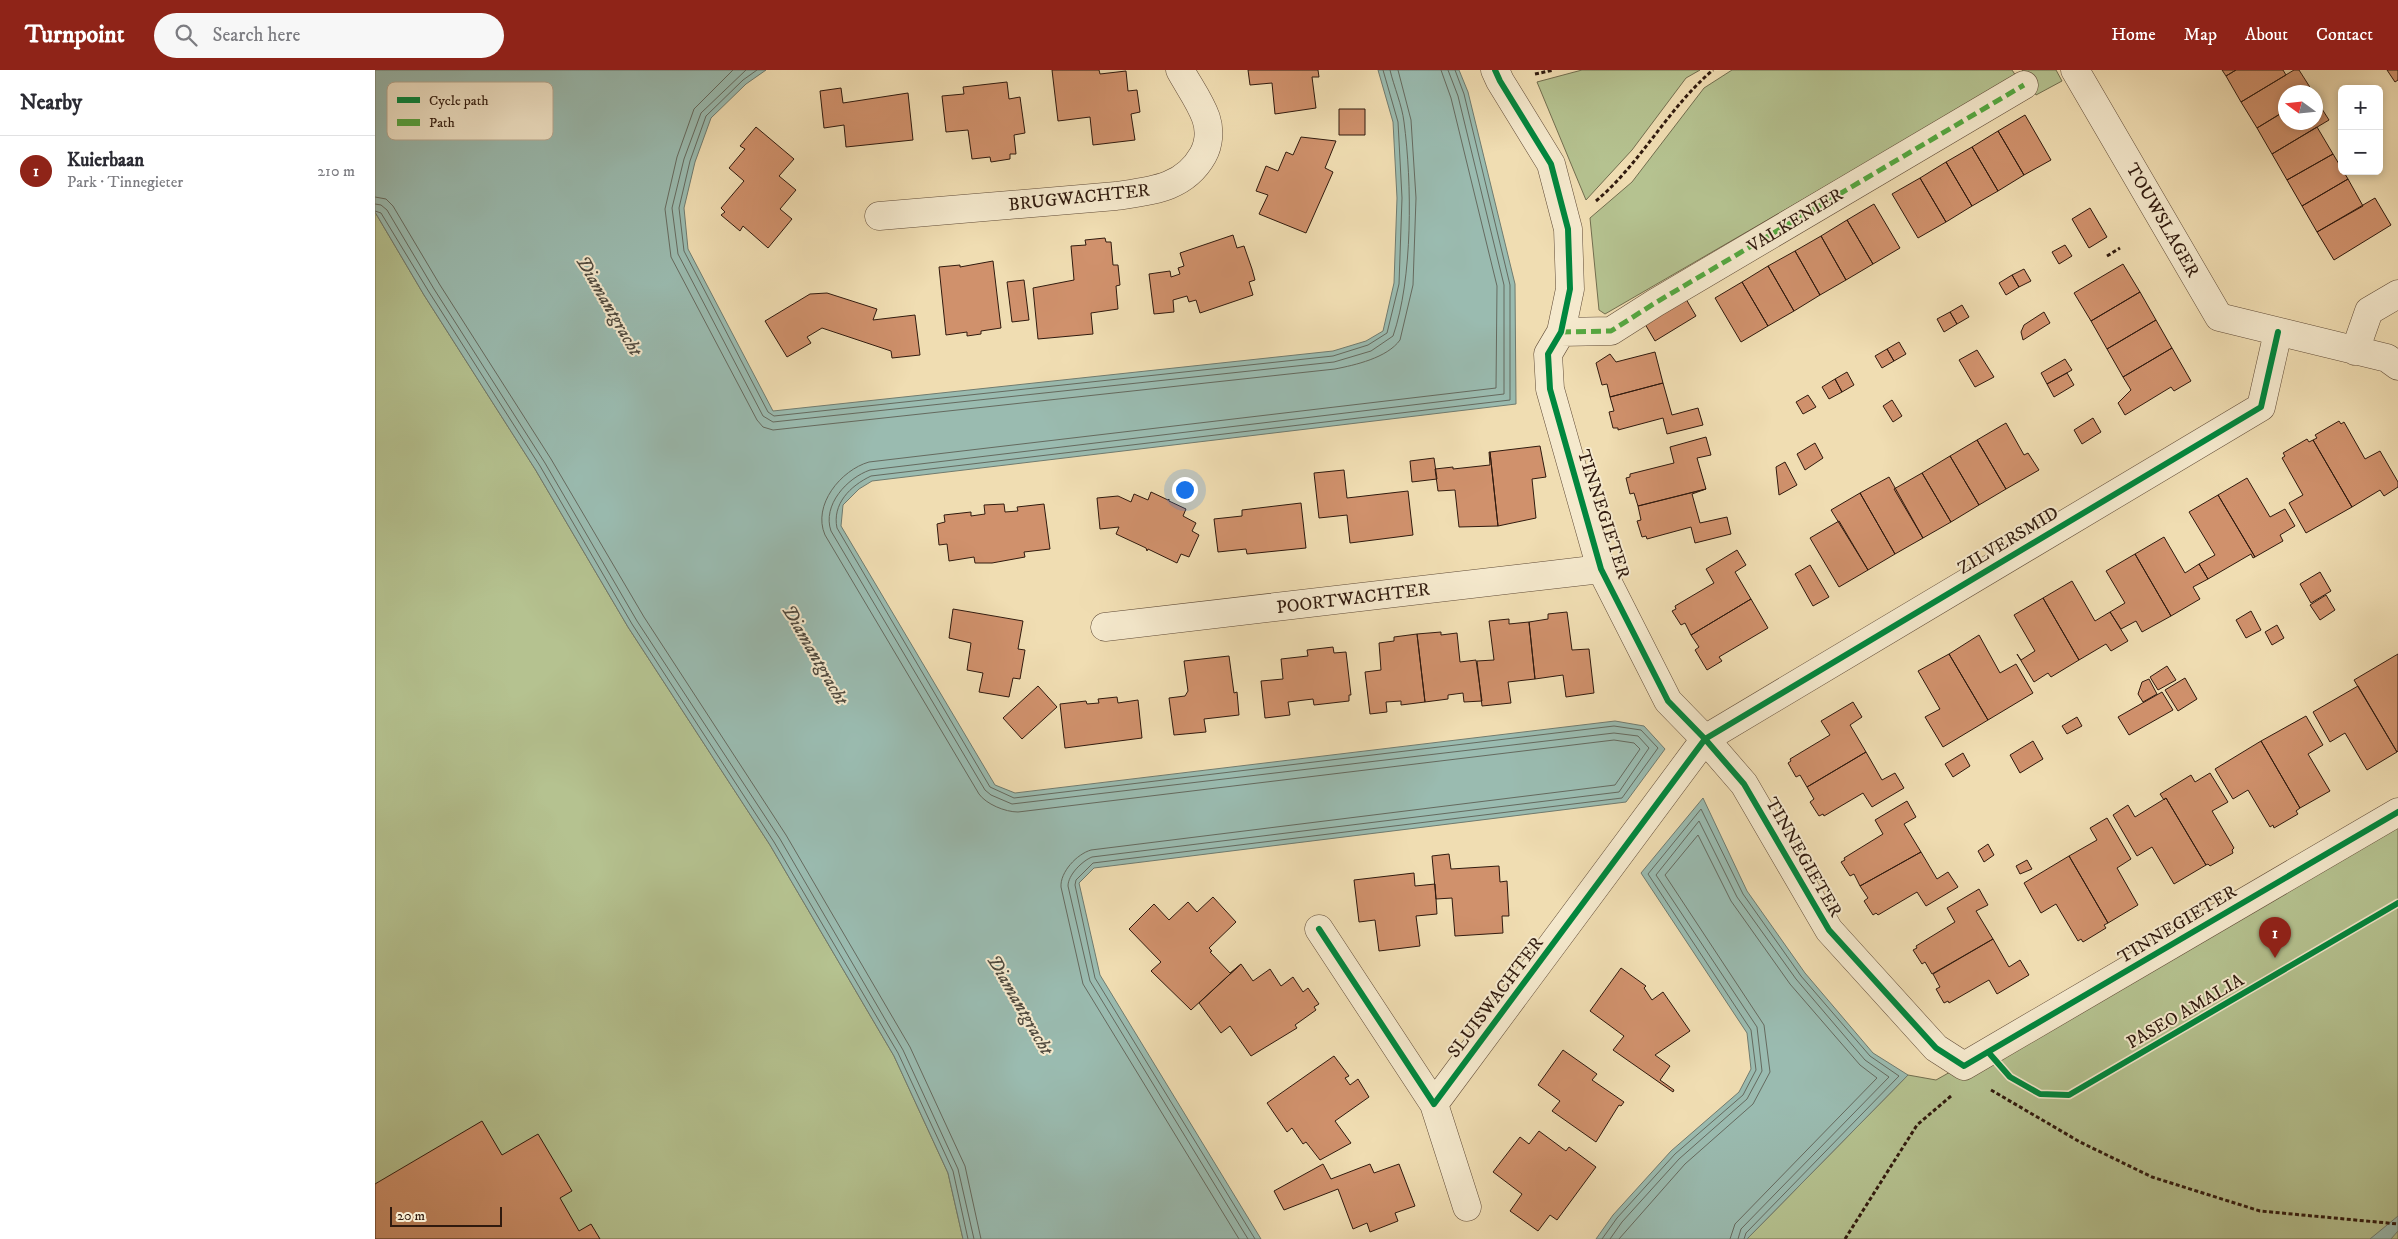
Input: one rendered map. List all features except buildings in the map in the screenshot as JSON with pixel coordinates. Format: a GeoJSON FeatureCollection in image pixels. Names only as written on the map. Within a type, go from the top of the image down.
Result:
{"type":"FeatureCollection","features":[{"type":"Feature","properties":{"kind":"street","name":"BRUGWACHTER"},"geometry":{"type":"LineString","coordinates":[[879,216],[1116,196],[1154,191],[1188,176],[1207,146],[1208,130],[1205,118],[1180,70]]}},
{"type":"Feature","properties":{"kind":"street","name":"TINNEGIETER"},"geometry":{"type":"LineString","coordinates":[[1495,70],[1551,164],[1568,228],[1570,289],[1561,332],[1548,354],[1550,389],[1601,569],[1667,701],[1705,739],[1744,784],[1829,930],[1936,1048],[1970,1071],[2398,812]]}},
{"type":"Feature","properties":{"kind":"street","name":"TOUWSLAGER"},"geometry":{"type":"LineString","coordinates":[[2075,70],[2219,317],[2279,332]]}},
{"type":"Feature","properties":{"kind":"street","name":"VALKENIER"},"geometry":{"type":"LineString","coordinates":[[1561,332],[1611,331],[1655,303],[2024,85]]}},
{"type":"Feature","properties":{"kind":"street"},"geometry":{"type":"LineString","coordinates":[[2355,350],[2369,311],[2398,294]]}},
{"type":"Feature","properties":{"kind":"street"},"geometry":{"type":"LineString","coordinates":[[2279,332],[2387,358],[2398,366]]}},
{"type":"Feature","properties":{"kind":"street","name":"ZILVERSMID"},"geometry":{"type":"LineString","coordinates":[[1705,739],[2261,407],[2279,332]]}},
{"type":"Feature","properties":{"kind":"street","name":"POORTWACHTER"},"geometry":{"type":"LineString","coordinates":[[1105,627],[1601,569]]}},
{"type":"Feature","properties":{"kind":"street","name":"SLUISWACHTER"},"geometry":{"type":"LineString","coordinates":[[1434,1104],[1705,739]]}},
{"type":"Feature","properties":{"kind":"street"},"geometry":{"type":"LineString","coordinates":[[1319,929],[1434,1104],[1467,1207]]}},
{"type":"Feature","properties":{"kind":"path"},"geometry":{"type":"LineString","coordinates":[[1568,228],[1636,161],[1681,101],[1713,70]]}},
{"type":"Feature","properties":{"kind":"path"},"geometry":{"type":"LineString","coordinates":[[2107,256],[2120,248]]}},
{"type":"Feature","properties":{"kind":"path"},"geometry":{"type":"LineString","coordinates":[[1845,1239],[1917,1125],[1970,1071],[1988,1089],[2072,1137],[2152,1177],[2260,1211],[2360,1222],[2398,1224]]}},
{"type":"Feature","properties":{"kind":"green space"},"geometry":{"type":"Polygon","coordinates":[[[1582,70],[1700,70],[1686,78],[1632,150],[1586,200],[1537,82],[1582,70]]]}},
{"type":"Feature","properties":{"kind":"green space"},"geometry":{"type":"Polygon","coordinates":[[[1732,70],[2012,70],[2016,76],[1605,314],[1599,310],[1590,218],[1632,182],[1704,88],[1732,70]]]}},
{"type":"Feature","properties":{"kind":"green space"},"geometry":{"type":"Polygon","coordinates":[[[2022,70],[2056,70],[2062,81],[2036,95],[2022,70]]]}},
{"type":"Feature","properties":{"kind":"green space"},"geometry":{"type":"Polygon","coordinates":[[[375,212],[424,295],[535,469],[628,627],[770,845],[894,1056],[948,1173],[963,1239],[375,1239],[375,212]]]}},
{"type":"Feature","properties":{"kind":"green space"},"geometry":{"type":"Polygon","coordinates":[[[2398,819],[2398,1239],[1747,1239],[1908,1075],[1936,1080],[2398,819]]]}},
{"type":"Feature","properties":{"kind":"water","name":"Diamantgracht"},"geometry":{"type":"Polygon","coordinates":[[[375,70],[766,70],[746,84],[711,118],[695,162],[684,208],[688,249],[773,411],[1333,351],[1366,341],[1383,331],[1394,283],[1397,198],[1393,122],[1378,70],[1459,70],[1468,92],[1515,284],[1516,404],[872,481],[859,489],[843,505],[841,526],[995,785],[1015,793],[1615,721],[1644,726],[1665,749],[1626,802],[1094,868],[1079,883],[1100,975],[1261,1239],[963,1239],[948,1173],[894,1056],[770,845],[628,627],[535,469],[424,295],[375,212],[375,70]]]}},
{"type":"Feature","properties":{"kind":"water"},"geometry":{"type":"Polygon","coordinates":[[[1703,798],[1747,891],[1805,973],[1873,1053],[1908,1075],[1747,1239],[1596,1239],[1613,1215],[1671,1151],[1739,1092],[1751,1069],[1747,1033],[1641,873],[1703,798]]]}},
{"type":"Feature","properties":{"kind":"water"},"geometry":{"type":"Polygon","coordinates":[[[2398,1216],[2398,1231],[2391,1239],[2370,1239],[2398,1216]]]}},
{"type":"Feature","properties":{"kind":"marked path"},"geometry":{"type":"LineString","coordinates":[[1561,332],[1611,331],[1655,303],[2024,85]]}},
{"type":"Feature","properties":{"kind":"cycle path"},"geometry":{"type":"LineString","coordinates":[[1495,70],[1551,164],[1568,229],[1570,289],[1561,332],[1548,354],[1550,389],[1601,569],[1668,701],[1705,739],[1744,784],[1829,930],[1936,1048],[1964,1066],[2398,812]]}},
{"type":"Feature","properties":{"kind":"cycle path"},"geometry":{"type":"LineString","coordinates":[[1319,929],[1434,1104],[1705,739],[2261,407],[2278,332]]}},
{"type":"Feature","properties":{"kind":"cycle path","name":"PASEO AMALIA"},"geometry":{"type":"LineString","coordinates":[[1989,1053],[2010,1077],[2040,1094],[2069,1095],[2398,903]]}},
{"type":"Feature","properties":{"kind":"place","name":"Kuierbaan"},"geometry":{"type":"Point","coordinates":[2275,958]}}]}
